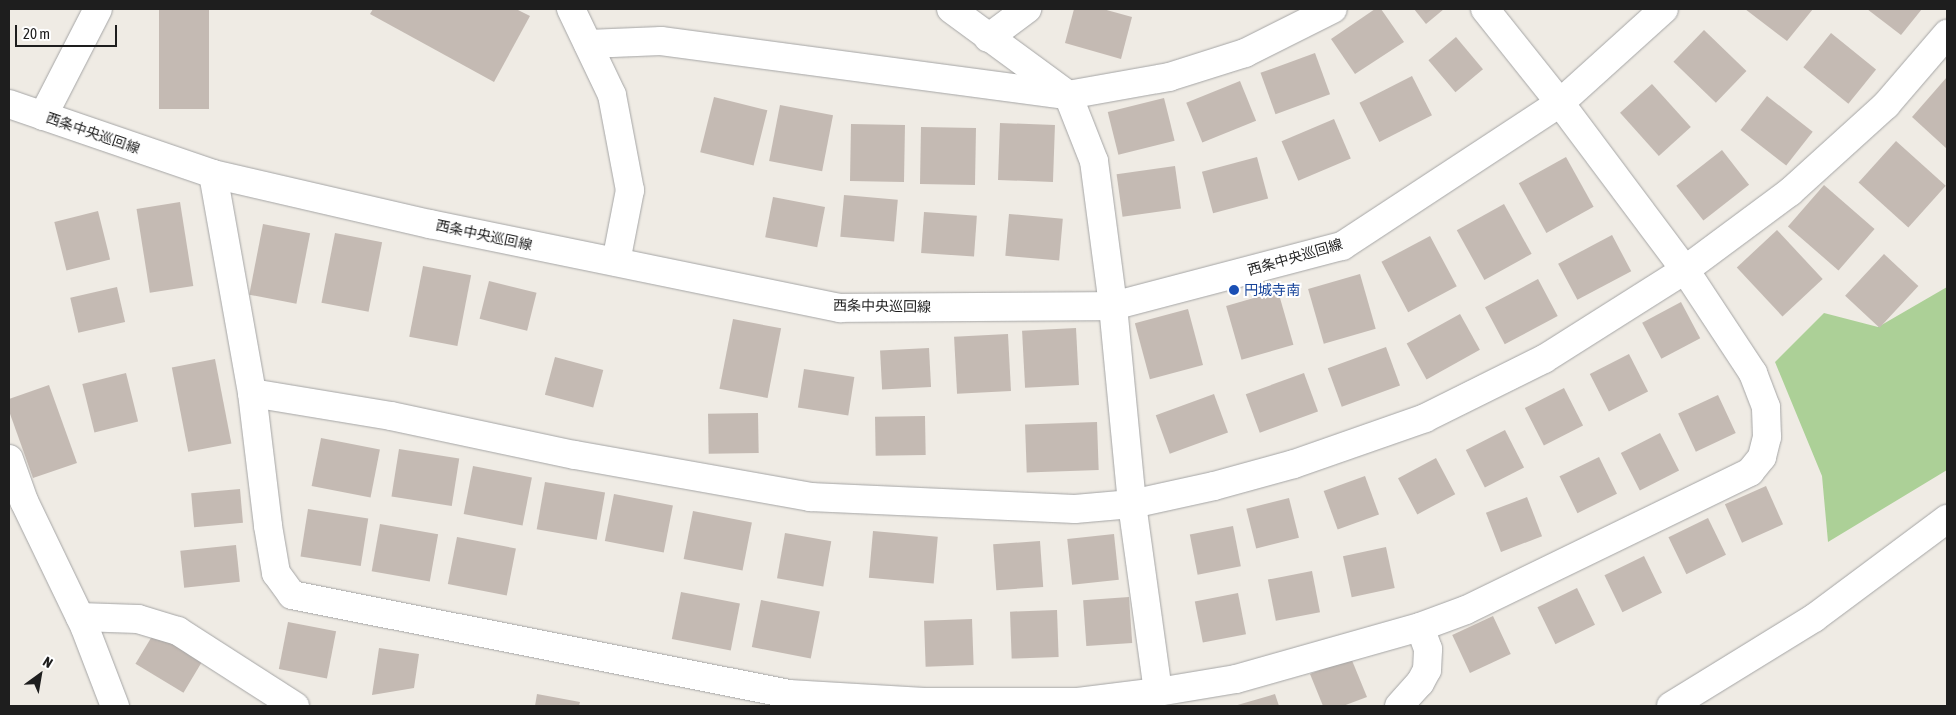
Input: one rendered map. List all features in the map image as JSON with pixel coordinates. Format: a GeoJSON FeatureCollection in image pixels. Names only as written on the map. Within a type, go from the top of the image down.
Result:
{"type":"FeatureCollection","features":[{"type":"Feature","properties":{"kind":"street"},"geometry":{"type":"LineString","coordinates":[[43,116],[98,9]]}},
{"type":"Feature","properties":{"kind":"street"},"geometry":{"type":"LineString","coordinates":[[571,9],[612,95],[630,190],[616,262]]}},
{"type":"Feature","properties":{"kind":"street"},"geometry":{"type":"LineString","coordinates":[[951,9],[1068,95],[1094,161],[1114,306],[1132,504],[1158,692]]}},
{"type":"Feature","properties":{"kind":"street"},"geometry":{"type":"LineString","coordinates":[[988,38],[1028,9]]}},
{"type":"Feature","properties":{"kind":"street"},"geometry":{"type":"LineString","coordinates":[[588,44],[661,41],[1068,95],[1169,77],[1245,53],[1333,9]]}},
{"type":"Feature","properties":{"kind":"street"},"geometry":{"type":"LineString","coordinates":[[212,174],[252,392],[268,526],[276,573],[292,595],[789,694],[924,702],[1068,702],[1158,692],[1236,679],[1420,627],[1466,610],[1750,472],[1762,457],[1768,437],[1766,407],[1753,373],[1685,270],[1560,103],[1485,9]]}},
{"type":"Feature","properties":{"kind":"street","name":"西条中央巡回線"},"geometry":{"type":"LineString","coordinates":[[9,104],[212,174],[430,224],[840,308],[1114,306],[1342,246],[1560,103],[1664,9]]}},
{"type":"Feature","properties":{"kind":"street"},"geometry":{"type":"LineString","coordinates":[[252,392],[391,416],[575,455],[810,497],[1075,509],[1132,504],[1214,486],[1294,464],[1425,418],[1544,359],[1685,270],[1790,192],[1886,105],[1947,34]]}},
{"type":"Feature","properties":{"kind":"street"},"geometry":{"type":"LineString","coordinates":[[9,459],[24,501],[80,617],[115,706]]}},
{"type":"Feature","properties":{"kind":"street"},"geometry":{"type":"LineString","coordinates":[[1671,706],[1814,618],[1947,519]]}},
{"type":"Feature","properties":{"kind":"street"},"geometry":{"type":"LineString","coordinates":[[80,617],[138,619],[178,631],[295,706]]}},
{"type":"Feature","properties":{"kind":"street"},"geometry":{"type":"LineString","coordinates":[[1399,706],[1420,683],[1427,670],[1428,649],[1420,627]]}},
{"type":"Feature","properties":{"kind":"green space"},"geometry":{"type":"Polygon","coordinates":[[[1947,287],[1947,470],[1828,542],[1822,476],[1775,362],[1824,313],[1878,327],[1947,287]]]}},
{"type":"Feature","properties":{"kind":"building"},"geometry":{"type":"Polygon","coordinates":[[[159,9],[209,9],[209,109],[159,109],[159,9]]]}},
{"type":"Feature","properties":{"kind":"building"},"geometry":{"type":"Polygon","coordinates":[[[373,9],[516,9],[530,16],[494,82],[370,14],[373,9]]]}},
{"type":"Feature","properties":{"kind":"building"},"geometry":{"type":"Polygon","coordinates":[[[1074,9],[1103,9],[1132,17],[1121,59],[1065,43],[1074,9]]]}},
{"type":"Feature","properties":{"kind":"building"},"geometry":{"type":"Polygon","coordinates":[[[1375,9],[1381,9],[1404,42],[1355,74],[1331,39],[1375,9]]]}},
{"type":"Feature","properties":{"kind":"building"},"geometry":{"type":"Polygon","coordinates":[[[1414,9],[1444,9],[1426,24],[1414,9]]]}},
{"type":"Feature","properties":{"kind":"building"},"geometry":{"type":"Polygon","coordinates":[[[1745,9],[1813,9],[1787,41],[1745,9]]]}},
{"type":"Feature","properties":{"kind":"building"},"geometry":{"type":"Polygon","coordinates":[[[1867,9],[1922,9],[1901,35],[1867,9]]]}},
{"type":"Feature","properties":{"kind":"building"},"geometry":{"type":"Polygon","coordinates":[[[1704,30],[1746,71],[1716,103],[1673,62],[1704,30]]]}},
{"type":"Feature","properties":{"kind":"building"},"geometry":{"type":"Polygon","coordinates":[[[1831,33],[1876,70],[1848,104],[1803,67],[1831,33]]]}},
{"type":"Feature","properties":{"kind":"building"},"geometry":{"type":"Polygon","coordinates":[[[1456,37],[1483,69],[1455,92],[1428,60],[1456,37]]]}},
{"type":"Feature","properties":{"kind":"building"},"geometry":{"type":"Polygon","coordinates":[[[1315,53],[1330,94],[1276,114],[1260,73],[1315,53]]]}},
{"type":"Feature","properties":{"kind":"building"},"geometry":{"type":"Polygon","coordinates":[[[1412,76],[1432,115],[1379,142],[1359,103],[1412,76]]]}},
{"type":"Feature","properties":{"kind":"building"},"geometry":{"type":"Polygon","coordinates":[[[1947,77],[1947,149],[1912,117],[1947,77]]]}},
{"type":"Feature","properties":{"kind":"building"},"geometry":{"type":"Polygon","coordinates":[[[1240,81],[1256,121],[1202,143],[1186,103],[1240,81]]]}},
{"type":"Feature","properties":{"kind":"building"},"geometry":{"type":"Polygon","coordinates":[[[1652,84],[1691,127],[1659,156],[1620,113],[1652,84]]]}},
{"type":"Feature","properties":{"kind":"building"},"geometry":{"type":"Polygon","coordinates":[[[1767,96],[1813,132],[1786,166],[1741,130],[1767,96]]]}},
{"type":"Feature","properties":{"kind":"building"},"geometry":{"type":"Polygon","coordinates":[[[714,97],[767,110],[754,166],[700,152],[714,97]]]}},
{"type":"Feature","properties":{"kind":"building"},"geometry":{"type":"Polygon","coordinates":[[[1164,98],[1175,141],[1118,155],[1108,112],[1164,98]]]}},
{"type":"Feature","properties":{"kind":"building"},"geometry":{"type":"Polygon","coordinates":[[[780,105],[833,115],[822,171],[769,161],[780,105]]]}},
{"type":"Feature","properties":{"kind":"building"},"geometry":{"type":"Polygon","coordinates":[[[1334,119],[1351,159],[1298,181],[1282,141],[1334,119]]]}},
{"type":"Feature","properties":{"kind":"building"},"geometry":{"type":"Polygon","coordinates":[[[1000,123],[1055,125],[1053,182],[998,180],[1000,123]]]}},
{"type":"Feature","properties":{"kind":"building"},"geometry":{"type":"Polygon","coordinates":[[[851,124],[905,125],[904,182],[850,181],[851,124]]]}},
{"type":"Feature","properties":{"kind":"building"},"geometry":{"type":"Polygon","coordinates":[[[921,127],[976,128],[975,185],[920,184],[921,127]]]}},
{"type":"Feature","properties":{"kind":"building"},"geometry":{"type":"Polygon","coordinates":[[[1896,141],[1946,186],[1908,227],[1859,183],[1896,141]]]}},
{"type":"Feature","properties":{"kind":"building"},"geometry":{"type":"Polygon","coordinates":[[[1722,150],[1749,185],[1703,220],[1676,186],[1722,150]]]}},
{"type":"Feature","properties":{"kind":"building"},"geometry":{"type":"Polygon","coordinates":[[[1257,157],[1268,199],[1213,213],[1202,172],[1257,157]]]}},
{"type":"Feature","properties":{"kind":"building"},"geometry":{"type":"Polygon","coordinates":[[[1566,157],[1594,207],[1546,233],[1519,183],[1566,157]]]}},
{"type":"Feature","properties":{"kind":"building"},"geometry":{"type":"Polygon","coordinates":[[[1175,166],[1181,209],[1123,217],[1117,174],[1175,166]]]}},
{"type":"Feature","properties":{"kind":"building"},"geometry":{"type":"Polygon","coordinates":[[[1824,185],[1875,229],[1838,270],[1788,227],[1824,185]]]}},
{"type":"Feature","properties":{"kind":"building"},"geometry":{"type":"Polygon","coordinates":[[[844,195],[898,200],[894,242],[840,237],[844,195]]]}},
{"type":"Feature","properties":{"kind":"building"},"geometry":{"type":"Polygon","coordinates":[[[773,197],[825,207],[817,247],[765,237],[773,197]]]}},
{"type":"Feature","properties":{"kind":"building"},"geometry":{"type":"Polygon","coordinates":[[[180,202],[193,286],[150,293],[137,209],[180,202]]]}},
{"type":"Feature","properties":{"kind":"building"},"geometry":{"type":"Polygon","coordinates":[[[1504,204],[1532,254],[1484,280],[1457,230],[1504,204]]]}},
{"type":"Feature","properties":{"kind":"building"},"geometry":{"type":"Polygon","coordinates":[[[98,211],[110,260],[66,270],[54,222],[98,211]]]}},
{"type":"Feature","properties":{"kind":"building"},"geometry":{"type":"Polygon","coordinates":[[[924,212],[977,216],[974,257],[921,253],[924,212]]]}},
{"type":"Feature","properties":{"kind":"building"},"geometry":{"type":"Polygon","coordinates":[[[1009,214],[1063,219],[1059,261],[1005,256],[1009,214]]]}},
{"type":"Feature","properties":{"kind":"building"},"geometry":{"type":"Polygon","coordinates":[[[263,224],[310,233],[296,304],[249,295],[263,224]]]}},
{"type":"Feature","properties":{"kind":"building"},"geometry":{"type":"Polygon","coordinates":[[[1777,230],[1823,279],[1782,317],[1737,268],[1777,230]]]}},
{"type":"Feature","properties":{"kind":"building"},"geometry":{"type":"Polygon","coordinates":[[[335,233],[382,242],[369,312],[321,303],[335,233]]]}},
{"type":"Feature","properties":{"kind":"building"},"geometry":{"type":"Polygon","coordinates":[[[1612,235],[1631,271],[1577,300],[1558,264],[1612,235]]]}},
{"type":"Feature","properties":{"kind":"building"},"geometry":{"type":"Polygon","coordinates":[[[1430,236],[1457,286],[1408,312],[1381,262],[1430,236]]]}},
{"type":"Feature","properties":{"kind":"building"},"geometry":{"type":"Polygon","coordinates":[[[1884,254],[1918,286],[1879,328],[1845,296],[1884,254]]]}},
{"type":"Feature","properties":{"kind":"building"},"geometry":{"type":"Polygon","coordinates":[[[423,266],[471,275],[457,346],[409,337],[423,266]]]}},
{"type":"Feature","properties":{"kind":"building"},"geometry":{"type":"Polygon","coordinates":[[[1360,274],[1376,329],[1324,344],[1308,289],[1360,274]]]}},
{"type":"Feature","properties":{"kind":"building"},"geometry":{"type":"Polygon","coordinates":[[[1538,279],[1558,316],[1505,344],[1485,307],[1538,279]]]}},
{"type":"Feature","properties":{"kind":"building"},"geometry":{"type":"Polygon","coordinates":[[[489,281],[537,293],[527,331],[480,319],[489,281]]]}},
{"type":"Feature","properties":{"kind":"building"},"geometry":{"type":"Polygon","coordinates":[[[117,287],[125,322],[78,333],[70,298],[117,287]]]}},
{"type":"Feature","properties":{"kind":"building"},"geometry":{"type":"Polygon","coordinates":[[[1278,291],[1293,345],[1242,360],[1226,306],[1278,291]]]}},
{"type":"Feature","properties":{"kind":"building"},"geometry":{"type":"Polygon","coordinates":[[[1681,302],[1700,338],[1661,359],[1642,323],[1681,302]]]}},
{"type":"Feature","properties":{"kind":"building"},"geometry":{"type":"Polygon","coordinates":[[[1188,309],[1203,365],[1150,379],[1135,323],[1188,309]]]}},
{"type":"Feature","properties":{"kind":"building"},"geometry":{"type":"Polygon","coordinates":[[[1460,314],[1480,350],[1427,379],[1407,344],[1460,314]]]}},
{"type":"Feature","properties":{"kind":"building"},"geometry":{"type":"Polygon","coordinates":[[[733,319],[781,328],[768,398],[719,389],[733,319]]]}},
{"type":"Feature","properties":{"kind":"building"},"geometry":{"type":"Polygon","coordinates":[[[1076,328],[1079,385],[1025,388],[1022,331],[1076,328]]]}},
{"type":"Feature","properties":{"kind":"building"},"geometry":{"type":"Polygon","coordinates":[[[1008,334],[1011,391],[957,394],[954,337],[1008,334]]]}},
{"type":"Feature","properties":{"kind":"building"},"geometry":{"type":"Polygon","coordinates":[[[1386,347],[1400,386],[1342,407],[1328,368],[1386,347]]]}},
{"type":"Feature","properties":{"kind":"building"},"geometry":{"type":"Polygon","coordinates":[[[929,348],[931,387],[882,390],[880,351],[929,348]]]}},
{"type":"Feature","properties":{"kind":"building"},"geometry":{"type":"Polygon","coordinates":[[[1629,354],[1648,391],[1609,411],[1590,374],[1629,354]]]}},
{"type":"Feature","properties":{"kind":"building"},"geometry":{"type":"Polygon","coordinates":[[[555,357],[603,370],[593,408],[545,395],[555,357]]]}},
{"type":"Feature","properties":{"kind":"building"},"geometry":{"type":"Polygon","coordinates":[[[215,359],[231,443],[188,452],[172,367],[215,359]]]}},
{"type":"Feature","properties":{"kind":"building"},"geometry":{"type":"Polygon","coordinates":[[[804,369],[854,377],[848,415],[798,408],[804,369]]]}},
{"type":"Feature","properties":{"kind":"building"},"geometry":{"type":"Polygon","coordinates":[[[126,373],[138,422],[94,432],[82,384],[126,373]]]}},
{"type":"Feature","properties":{"kind":"building"},"geometry":{"type":"Polygon","coordinates":[[[1304,373],[1318,412],[1260,433],[1246,394],[1304,373]]]}},
{"type":"Feature","properties":{"kind":"building"},"geometry":{"type":"Polygon","coordinates":[[[49,385],[77,463],[33,478],[9,411],[9,399],[49,385]]]}},
{"type":"Feature","properties":{"kind":"building"},"geometry":{"type":"Polygon","coordinates":[[[1564,388],[1583,425],[1544,445],[1525,408],[1564,388]]]}},
{"type":"Feature","properties":{"kind":"building"},"geometry":{"type":"Polygon","coordinates":[[[1214,394],[1228,433],[1170,454],[1156,415],[1214,394]]]}},
{"type":"Feature","properties":{"kind":"building"},"geometry":{"type":"Polygon","coordinates":[[[1718,395],[1736,433],[1696,452],[1678,414],[1718,395]]]}},
{"type":"Feature","properties":{"kind":"building"},"geometry":{"type":"Polygon","coordinates":[[[758,413],[759,453],[709,454],[708,414],[758,413]]]}},
{"type":"Feature","properties":{"kind":"building"},"geometry":{"type":"Polygon","coordinates":[[[925,416],[926,455],[876,456],[875,417],[925,416]]]}},
{"type":"Feature","properties":{"kind":"building"},"geometry":{"type":"Polygon","coordinates":[[[1097,422],[1099,470],[1027,472],[1025,425],[1097,422]]]}},
{"type":"Feature","properties":{"kind":"building"},"geometry":{"type":"Polygon","coordinates":[[[1505,430],[1524,467],[1485,487],[1466,450],[1505,430]]]}},
{"type":"Feature","properties":{"kind":"building"},"geometry":{"type":"Polygon","coordinates":[[[1660,433],[1679,470],[1640,490],[1621,453],[1660,433]]]}},
{"type":"Feature","properties":{"kind":"building"},"geometry":{"type":"Polygon","coordinates":[[[321,438],[380,449],[371,498],[312,486],[321,438]]]}},
{"type":"Feature","properties":{"kind":"building"},"geometry":{"type":"Polygon","coordinates":[[[399,449],[459,459],[452,506],[391,496],[399,449]]]}},
{"type":"Feature","properties":{"kind":"building"},"geometry":{"type":"Polygon","coordinates":[[[1599,457],[1617,494],[1577,513],[1559,476],[1599,457]]]}},
{"type":"Feature","properties":{"kind":"building"},"geometry":{"type":"Polygon","coordinates":[[[1436,458],[1455,494],[1417,514],[1398,478],[1436,458]]]}},
{"type":"Feature","properties":{"kind":"building"},"geometry":{"type":"Polygon","coordinates":[[[473,466],[532,477],[523,526],[464,514],[473,466]]]}},
{"type":"Feature","properties":{"kind":"building"},"geometry":{"type":"Polygon","coordinates":[[[1365,476],[1379,515],[1338,530],[1324,491],[1365,476]]]}},
{"type":"Feature","properties":{"kind":"building"},"geometry":{"type":"Polygon","coordinates":[[[545,482],[605,493],[597,540],[537,529],[545,482]]]}},
{"type":"Feature","properties":{"kind":"building"},"geometry":{"type":"Polygon","coordinates":[[[1766,486],[1783,524],[1742,543],[1725,504],[1766,486]]]}},
{"type":"Feature","properties":{"kind":"building"},"geometry":{"type":"Polygon","coordinates":[[[240,489],[243,523],[194,527],[191,493],[240,489]]]}},
{"type":"Feature","properties":{"kind":"building"},"geometry":{"type":"Polygon","coordinates":[[[614,494],[673,505],[664,553],[605,541],[614,494]]]}},
{"type":"Feature","properties":{"kind":"building"},"geometry":{"type":"Polygon","coordinates":[[[1527,497],[1542,536],[1501,552],[1486,513],[1527,497]]]}},
{"type":"Feature","properties":{"kind":"building"},"geometry":{"type":"Polygon","coordinates":[[[1289,498],[1299,538],[1256,548],[1246,509],[1289,498]]]}},
{"type":"Feature","properties":{"kind":"building"},"geometry":{"type":"Polygon","coordinates":[[[308,509],[368,519],[361,566],[300,556],[308,509]]]}},
{"type":"Feature","properties":{"kind":"building"},"geometry":{"type":"Polygon","coordinates":[[[693,511],[752,522],[743,571],[684,559],[693,511]]]}},
{"type":"Feature","properties":{"kind":"building"},"geometry":{"type":"Polygon","coordinates":[[[1708,518],[1726,555],[1686,574],[1668,537],[1708,518]]]}},
{"type":"Feature","properties":{"kind":"building"},"geometry":{"type":"Polygon","coordinates":[[[380,524],[438,534],[430,582],[372,571],[380,524]]]}},
{"type":"Feature","properties":{"kind":"building"},"geometry":{"type":"Polygon","coordinates":[[[1233,526],[1241,566],[1198,575],[1190,534],[1233,526]]]}},
{"type":"Feature","properties":{"kind":"building"},"geometry":{"type":"Polygon","coordinates":[[[873,531],[938,537],[934,583],[869,578],[873,531]]]}},
{"type":"Feature","properties":{"kind":"building"},"geometry":{"type":"Polygon","coordinates":[[[785,533],[831,541],[823,586],[777,578],[785,533]]]}},
{"type":"Feature","properties":{"kind":"building"},"geometry":{"type":"Polygon","coordinates":[[[1114,534],[1119,580],[1072,585],[1067,539],[1114,534]]]}},
{"type":"Feature","properties":{"kind":"building"},"geometry":{"type":"Polygon","coordinates":[[[457,537],[516,548],[507,596],[448,584],[457,537]]]}},
{"type":"Feature","properties":{"kind":"building"},"geometry":{"type":"Polygon","coordinates":[[[1040,541],[1043,587],[996,590],[993,544],[1040,541]]]}},
{"type":"Feature","properties":{"kind":"building"},"geometry":{"type":"Polygon","coordinates":[[[236,545],[240,582],[184,588],[180,551],[236,545]]]}},
{"type":"Feature","properties":{"kind":"building"},"geometry":{"type":"Polygon","coordinates":[[[1386,547],[1395,588],[1352,597],[1343,556],[1386,547]]]}},
{"type":"Feature","properties":{"kind":"building"},"geometry":{"type":"Polygon","coordinates":[[[1644,556],[1662,593],[1622,612],[1604,575],[1644,556]]]}},
{"type":"Feature","properties":{"kind":"building"},"geometry":{"type":"Polygon","coordinates":[[[1312,571],[1320,612],[1276,621],[1268,580],[1312,571]]]}},
{"type":"Feature","properties":{"kind":"building"},"geometry":{"type":"Polygon","coordinates":[[[1577,588],[1595,625],[1555,644],[1537,607],[1577,588]]]}},
{"type":"Feature","properties":{"kind":"building"},"geometry":{"type":"Polygon","coordinates":[[[681,592],[740,603],[731,651],[672,639],[681,592]]]}},
{"type":"Feature","properties":{"kind":"building"},"geometry":{"type":"Polygon","coordinates":[[[1238,593],[1246,634],[1203,643],[1195,601],[1238,593]]]}},
{"type":"Feature","properties":{"kind":"building"},"geometry":{"type":"Polygon","coordinates":[[[1129,597],[1132,643],[1086,646],[1083,600],[1129,597]]]}},
{"type":"Feature","properties":{"kind":"building"},"geometry":{"type":"Polygon","coordinates":[[[761,600],[820,611],[811,659],[752,647],[761,600]]]}},
{"type":"Feature","properties":{"kind":"building"},"geometry":{"type":"Polygon","coordinates":[[[1057,610],[1059,657],[1012,659],[1010,612],[1057,610]]]}},
{"type":"Feature","properties":{"kind":"building"},"geometry":{"type":"Polygon","coordinates":[[[1493,616],[1511,654],[1470,673],[1452,635],[1493,616]]]}},
{"type":"Feature","properties":{"kind":"building"},"geometry":{"type":"Polygon","coordinates":[[[972,619],[974,665],[926,667],[924,621],[972,619]]]}},
{"type":"Feature","properties":{"kind":"building"},"geometry":{"type":"Polygon","coordinates":[[[288,622],[336,631],[327,678],[279,669],[288,622]]]}},
{"type":"Feature","properties":{"kind":"building"},"geometry":{"type":"Polygon","coordinates":[[[154,633],[202,662],[183,693],[135,664],[154,633]]]}},
{"type":"Feature","properties":{"kind":"building"},"geometry":{"type":"Polygon","coordinates":[[[379,648],[419,654],[414,688],[372,695],[379,648]]]}},
{"type":"Feature","properties":{"kind":"building"},"geometry":{"type":"Polygon","coordinates":[[[1351,658],[1367,697],[1343,706],[1323,706],[1310,674],[1351,658]]]}},
{"type":"Feature","properties":{"kind":"building"},"geometry":{"type":"Polygon","coordinates":[[[537,694],[580,702],[579,706],[535,706],[537,694]]]}},
{"type":"Feature","properties":{"kind":"building"},"geometry":{"type":"Polygon","coordinates":[[[1275,694],[1279,706],[1234,706],[1275,694]]]}},
{"type":"Feature","properties":{"kind":"place","name":"円城寺南"},"geometry":{"type":"Point","coordinates":[1234,290]}}]}
